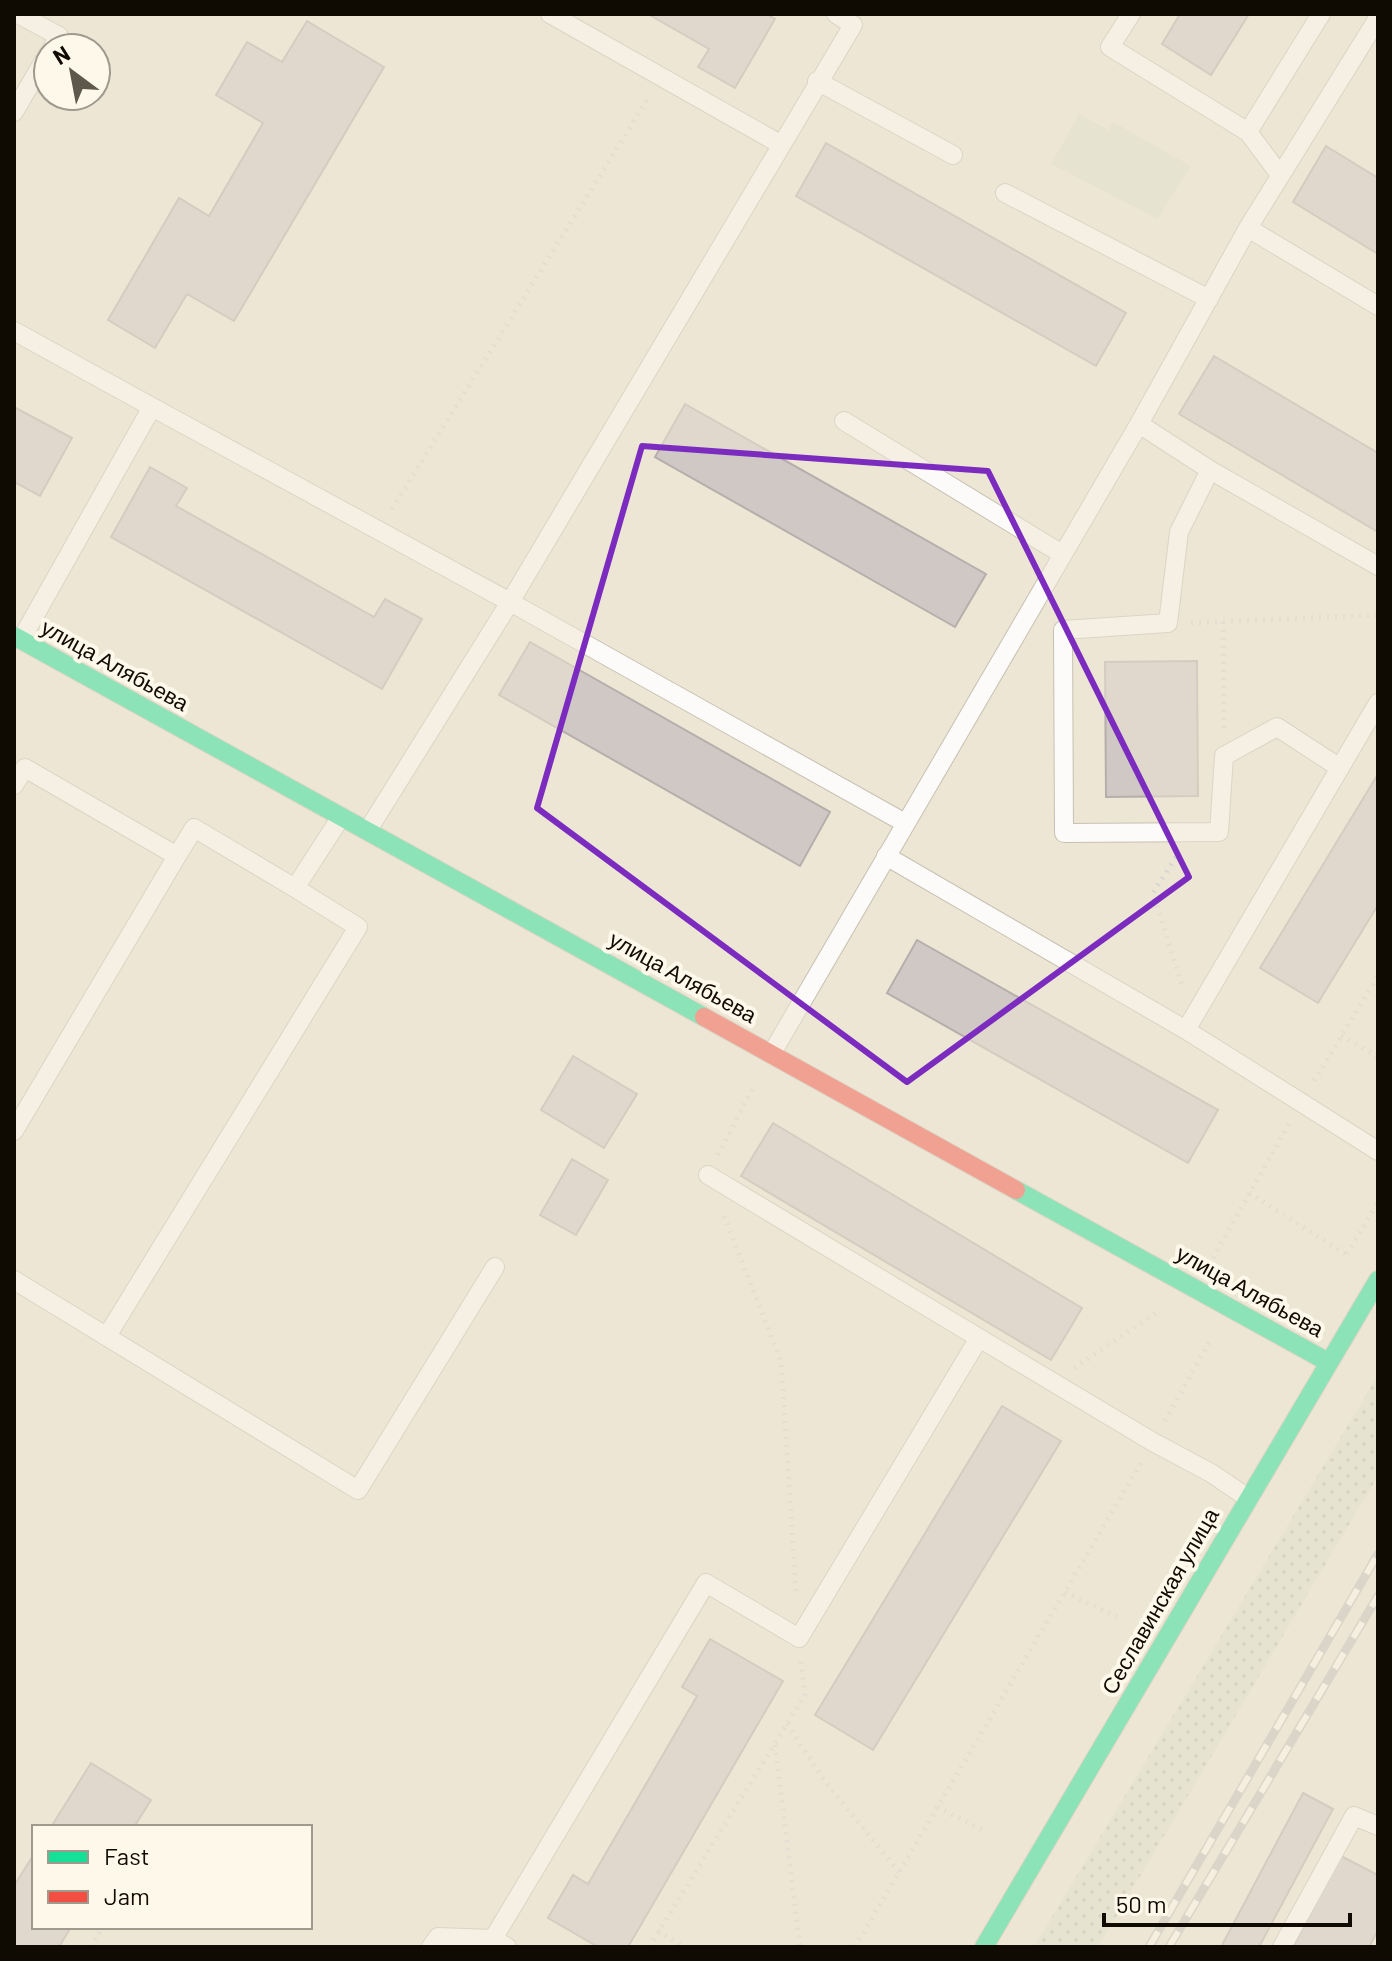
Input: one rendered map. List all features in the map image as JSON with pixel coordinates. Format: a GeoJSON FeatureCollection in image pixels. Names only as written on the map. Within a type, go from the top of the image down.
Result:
{"type":"FeatureCollection","features":[{"type":"Feature","properties":{"kind":"street","name":"улица Алябьева"},"geometry":{"type":"LineString","coordinates":[[18,638],[1328,1362]]}},
{"type":"Feature","properties":{"kind":"street","name":"Сеславинская улица"},"geometry":{"type":"LineString","coordinates":[[984,1947],[1378,1280]]}},
{"type":"Feature","properties":{"kind":"lane"},"geometry":{"type":"LineString","coordinates":[[18,14],[52,32]]}},
{"type":"Feature","properties":{"kind":"lane"},"geometry":{"type":"LineString","coordinates":[[550,14],[780,144]]}},
{"type":"Feature","properties":{"kind":"lane"},"geometry":{"type":"LineString","coordinates":[[368,830],[510,602],[853,25],[836,14]]}},
{"type":"Feature","properties":{"kind":"lane"},"geometry":{"type":"LineString","coordinates":[[1131,14],[1110,47],[1248,132],[1280,175]]}},
{"type":"Feature","properties":{"kind":"lane"},"geometry":{"type":"LineString","coordinates":[[1248,132],[1321,14]]}},
{"type":"Feature","properties":{"kind":"lane"},"geometry":{"type":"LineString","coordinates":[[772,1053],[1139,424],[1248,228],[1376,27]]}},
{"type":"Feature","properties":{"kind":"lane"},"geometry":{"type":"LineString","coordinates":[[14,112],[32,81]]}},
{"type":"Feature","properties":{"kind":"lane"},"geometry":{"type":"LineString","coordinates":[[817,81],[953,155]]}},
{"type":"Feature","properties":{"kind":"lane"},"geometry":{"type":"LineString","coordinates":[[1005,193],[1209,299]]}},
{"type":"Feature","properties":{"kind":"lane"},"geometry":{"type":"LineString","coordinates":[[1248,228],[1378,306]]}},
{"type":"Feature","properties":{"kind":"lane"},"geometry":{"type":"LineString","coordinates":[[14,331],[510,602],[905,823]]}},
{"type":"Feature","properties":{"kind":"lane"},"geometry":{"type":"LineString","coordinates":[[18,638],[152,407]]}},
{"type":"Feature","properties":{"kind":"lane"},"geometry":{"type":"LineString","coordinates":[[844,421],[1062,554]]}},
{"type":"Feature","properties":{"kind":"lane"},"geometry":{"type":"LineString","coordinates":[[1139,424],[1210,470],[1378,566]]}},
{"type":"Feature","properties":{"kind":"lane"},"geometry":{"type":"LineString","coordinates":[[1210,470],[1179,532],[1168,623],[1063,630],[1064,833],[1219,832],[1224,756],[1277,727],[1340,768]]}},
{"type":"Feature","properties":{"kind":"lane"},"geometry":{"type":"LineString","coordinates":[[1190,1024],[1378,703]]}},
{"type":"Feature","properties":{"kind":"lane"},"geometry":{"type":"LineString","coordinates":[[14,785],[25,768],[177,856]]}},
{"type":"Feature","properties":{"kind":"lane"},"geometry":{"type":"LineString","coordinates":[[295,888],[341,817]]}},
{"type":"Feature","properties":{"kind":"lane"},"geometry":{"type":"LineString","coordinates":[[14,1131],[194,828],[358,927],[107,1336]]}},
{"type":"Feature","properties":{"kind":"lane"},"geometry":{"type":"LineString","coordinates":[[886,856],[1190,1024],[1378,1151]]}},
{"type":"Feature","properties":{"kind":"lane"},"geometry":{"type":"LineString","coordinates":[[708,1175],[1153,1442],[1211,1473],[1248,1498]]}},
{"type":"Feature","properties":{"kind":"lane"},"geometry":{"type":"LineString","coordinates":[[14,1280],[358,1490],[495,1267]]}},
{"type":"Feature","properties":{"kind":"lane"},"geometry":{"type":"LineString","coordinates":[[431,1947],[438,1937],[500,1943],[706,1583],[799,1638],[979,1338]]}},
{"type":"Feature","properties":{"kind":"lane"},"geometry":{"type":"LineString","coordinates":[[1282,1947],[1354,1816],[1378,1826]]}},
{"type":"Feature","properties":{"kind":"path"},"geometry":{"type":"LineString","coordinates":[[379,530],[661,77]]}},
{"type":"Feature","properties":{"kind":"path"},"geometry":{"type":"LineString","coordinates":[[1168,623],[1378,615]]}},
{"type":"Feature","properties":{"kind":"path"},"geometry":{"type":"LineString","coordinates":[[1223,622],[1224,756]]}},
{"type":"Feature","properties":{"kind":"path"},"geometry":{"type":"LineString","coordinates":[[1190,1024],[1153,893],[1192,833]]}},
{"type":"Feature","properties":{"kind":"path"},"geometry":{"type":"LineString","coordinates":[[1052,1382],[1194,1288],[1378,976]]}},
{"type":"Feature","properties":{"kind":"path"},"geometry":{"type":"LineString","coordinates":[[1341,1036],[1378,1057]]}},
{"type":"Feature","properties":{"kind":"path"},"geometry":{"type":"LineString","coordinates":[[772,1053],[708,1175],[781,1361],[796,1592]]}},
{"type":"Feature","properties":{"kind":"path"},"geometry":{"type":"LineString","coordinates":[[1249,1193],[1347,1255]]}},
{"type":"Feature","properties":{"kind":"path"},"geometry":{"type":"LineString","coordinates":[[855,1947],[1153,1442],[1228,1307]]}},
{"type":"Feature","properties":{"kind":"path"},"geometry":{"type":"LineString","coordinates":[[1065,1592],[1121,1619]]}},
{"type":"Feature","properties":{"kind":"path"},"geometry":{"type":"LineString","coordinates":[[649,1947],[805,1695],[799,1638]]}},
{"type":"Feature","properties":{"kind":"path"},"geometry":{"type":"LineString","coordinates":[[787,1724],[824,1780],[899,1872]]}},
{"type":"Feature","properties":{"kind":"path"},"geometry":{"type":"LineString","coordinates":[[775,1744],[800,1947]]}},
{"type":"Feature","properties":{"kind":"path"},"geometry":{"type":"LineString","coordinates":[[937,1807],[987,1832]]}},
{"type":"Feature","properties":{"kind":"path"},"geometry":{"type":"LineString","coordinates":[[90,1947],[102,1929]]}},
{"type":"Feature","properties":{"kind":"path"},"geometry":{"type":"LineString","coordinates":[[658,1931],[684,1947]]}},
{"type":"Feature","properties":{"kind":"highlighted area"},"geometry":{"type":"Polygon","coordinates":[[[642,446],[988,471],[1189,877],[907,1082],[537,808],[642,446]]]}},
{"type":"Feature","properties":{"kind":"green space"},"geometry":{"type":"Polygon","coordinates":[[[1079,114],[1109,130],[1113,122],[1191,166],[1158,219],[1051,164],[1079,114]]]}},
{"type":"Feature","properties":{"kind":"green space"},"geometry":{"type":"Polygon","coordinates":[[[1378,1375],[1378,1476],[1098,1947],[1034,1947],[1378,1375]]]}},
{"type":"Feature","properties":{"kind":"building"},"geometry":{"type":"Polygon","coordinates":[[[648,14],[766,14],[775,19],[735,88],[698,67],[709,49],[648,14]]]}},
{"type":"Feature","properties":{"kind":"building"},"geometry":{"type":"Polygon","coordinates":[[[1180,14],[1249,14],[1211,75],[1162,44],[1180,14]]]}},
{"type":"Feature","properties":{"kind":"building"},"geometry":{"type":"Polygon","coordinates":[[[307,21],[384,67],[234,321],[187,294],[155,348],[108,320],[179,198],[209,216],[263,123],[216,95],[247,42],[282,62],[307,21]]]}},
{"type":"Feature","properties":{"kind":"building"},"geometry":{"type":"Polygon","coordinates":[[[826,143],[1126,313],[1096,366],[796,196],[826,143]]]}},
{"type":"Feature","properties":{"kind":"building"},"geometry":{"type":"Polygon","coordinates":[[[1326,146],[1378,178],[1378,254],[1293,202],[1326,146]]]}},
{"type":"Feature","properties":{"kind":"building"},"geometry":{"type":"Polygon","coordinates":[[[1214,356],[1378,453],[1378,532],[1179,414],[1214,356]]]}},
{"type":"Feature","properties":{"kind":"building"},"geometry":{"type":"Polygon","coordinates":[[[685,404],[986,574],[955,627],[655,457],[685,404]]]}},
{"type":"Feature","properties":{"kind":"building"},"geometry":{"type":"Polygon","coordinates":[[[14,407],[72,438],[40,496],[14,482],[14,407]]]}},
{"type":"Feature","properties":{"kind":"building"},"geometry":{"type":"Polygon","coordinates":[[[150,467],[187,488],[176,506],[374,617],[385,599],[422,619],[382,689],[111,537],[150,467]]]}},
{"type":"Feature","properties":{"kind":"building"},"geometry":{"type":"Polygon","coordinates":[[[530,642],[830,812],[800,866],[499,695],[530,642]]]}},
{"type":"Feature","properties":{"kind":"building"},"geometry":{"type":"Polygon","coordinates":[[[1197,661],[1198,796],[1106,797],[1105,662],[1197,661]]]}},
{"type":"Feature","properties":{"kind":"building"},"geometry":{"type":"Polygon","coordinates":[[[1378,774],[1378,905],[1318,1003],[1260,968],[1378,774]]]}},
{"type":"Feature","properties":{"kind":"building"},"geometry":{"type":"Polygon","coordinates":[[[917,940],[1218,1110],[1188,1163],[887,993],[917,940]]]}},
{"type":"Feature","properties":{"kind":"building"},"geometry":{"type":"Polygon","coordinates":[[[573,1056],[637,1094],[604,1148],[541,1110],[573,1056]]]}},
{"type":"Feature","properties":{"kind":"building"},"geometry":{"type":"Polygon","coordinates":[[[773,1123],[1082,1308],[1051,1360],[741,1176],[773,1123]]]}},
{"type":"Feature","properties":{"kind":"building"},"geometry":{"type":"Polygon","coordinates":[[[572,1159],[608,1180],[576,1235],[540,1215],[572,1159]]]}},
{"type":"Feature","properties":{"kind":"building"},"geometry":{"type":"Polygon","coordinates":[[[1002,1406],[1061,1441],[873,1750],[815,1715],[1002,1406]]]}},
{"type":"Feature","properties":{"kind":"building"},"geometry":{"type":"Polygon","coordinates":[[[710,1639],[783,1681],[628,1947],[598,1947],[548,1918],[573,1875],[588,1884],[697,1696],[682,1687],[710,1639]]]}},
{"type":"Feature","properties":{"kind":"building"},"geometry":{"type":"Polygon","coordinates":[[[91,1763],[151,1800],[135,1825],[52,1825],[91,1763]]]}},
{"type":"Feature","properties":{"kind":"building"},"geometry":{"type":"Polygon","coordinates":[[[1303,1793],[1333,1809],[1259,1947],[1221,1947],[1303,1793]]]}},
{"type":"Feature","properties":{"kind":"building"},"geometry":{"type":"Polygon","coordinates":[[[1341,1856],[1378,1875],[1378,1930],[1369,1947],[1293,1947],[1341,1856]]]}},
{"type":"Feature","properties":{"kind":"building"},"geometry":{"type":"Polygon","coordinates":[[[32,1857],[32,1929],[70,1929],[59,1947],[14,1947],[14,1886],[32,1857]]]}},
{"type":"Feature","properties":{"kind":"railway"},"geometry":{"type":"LineString","coordinates":[[1149,1947],[1378,1554]]}},
{"type":"Feature","properties":{"kind":"railway"},"geometry":{"type":"LineString","coordinates":[[1169,1947],[1378,1596]]}},
{"type":"Feature","properties":{"kind":"traffic: fast"},"geometry":{"type":"LineString","coordinates":[[14,636],[704,1017]]}},
{"type":"Feature","properties":{"kind":"traffic: fast"},"geometry":{"type":"LineString","coordinates":[[1016,1190],[1328,1362]]}},
{"type":"Feature","properties":{"kind":"traffic: fast"},"geometry":{"type":"LineString","coordinates":[[984,1947],[1378,1280]]}},
{"type":"Feature","properties":{"kind":"traffic: jam"},"geometry":{"type":"LineString","coordinates":[[704,1017],[1016,1190]]}}]}
